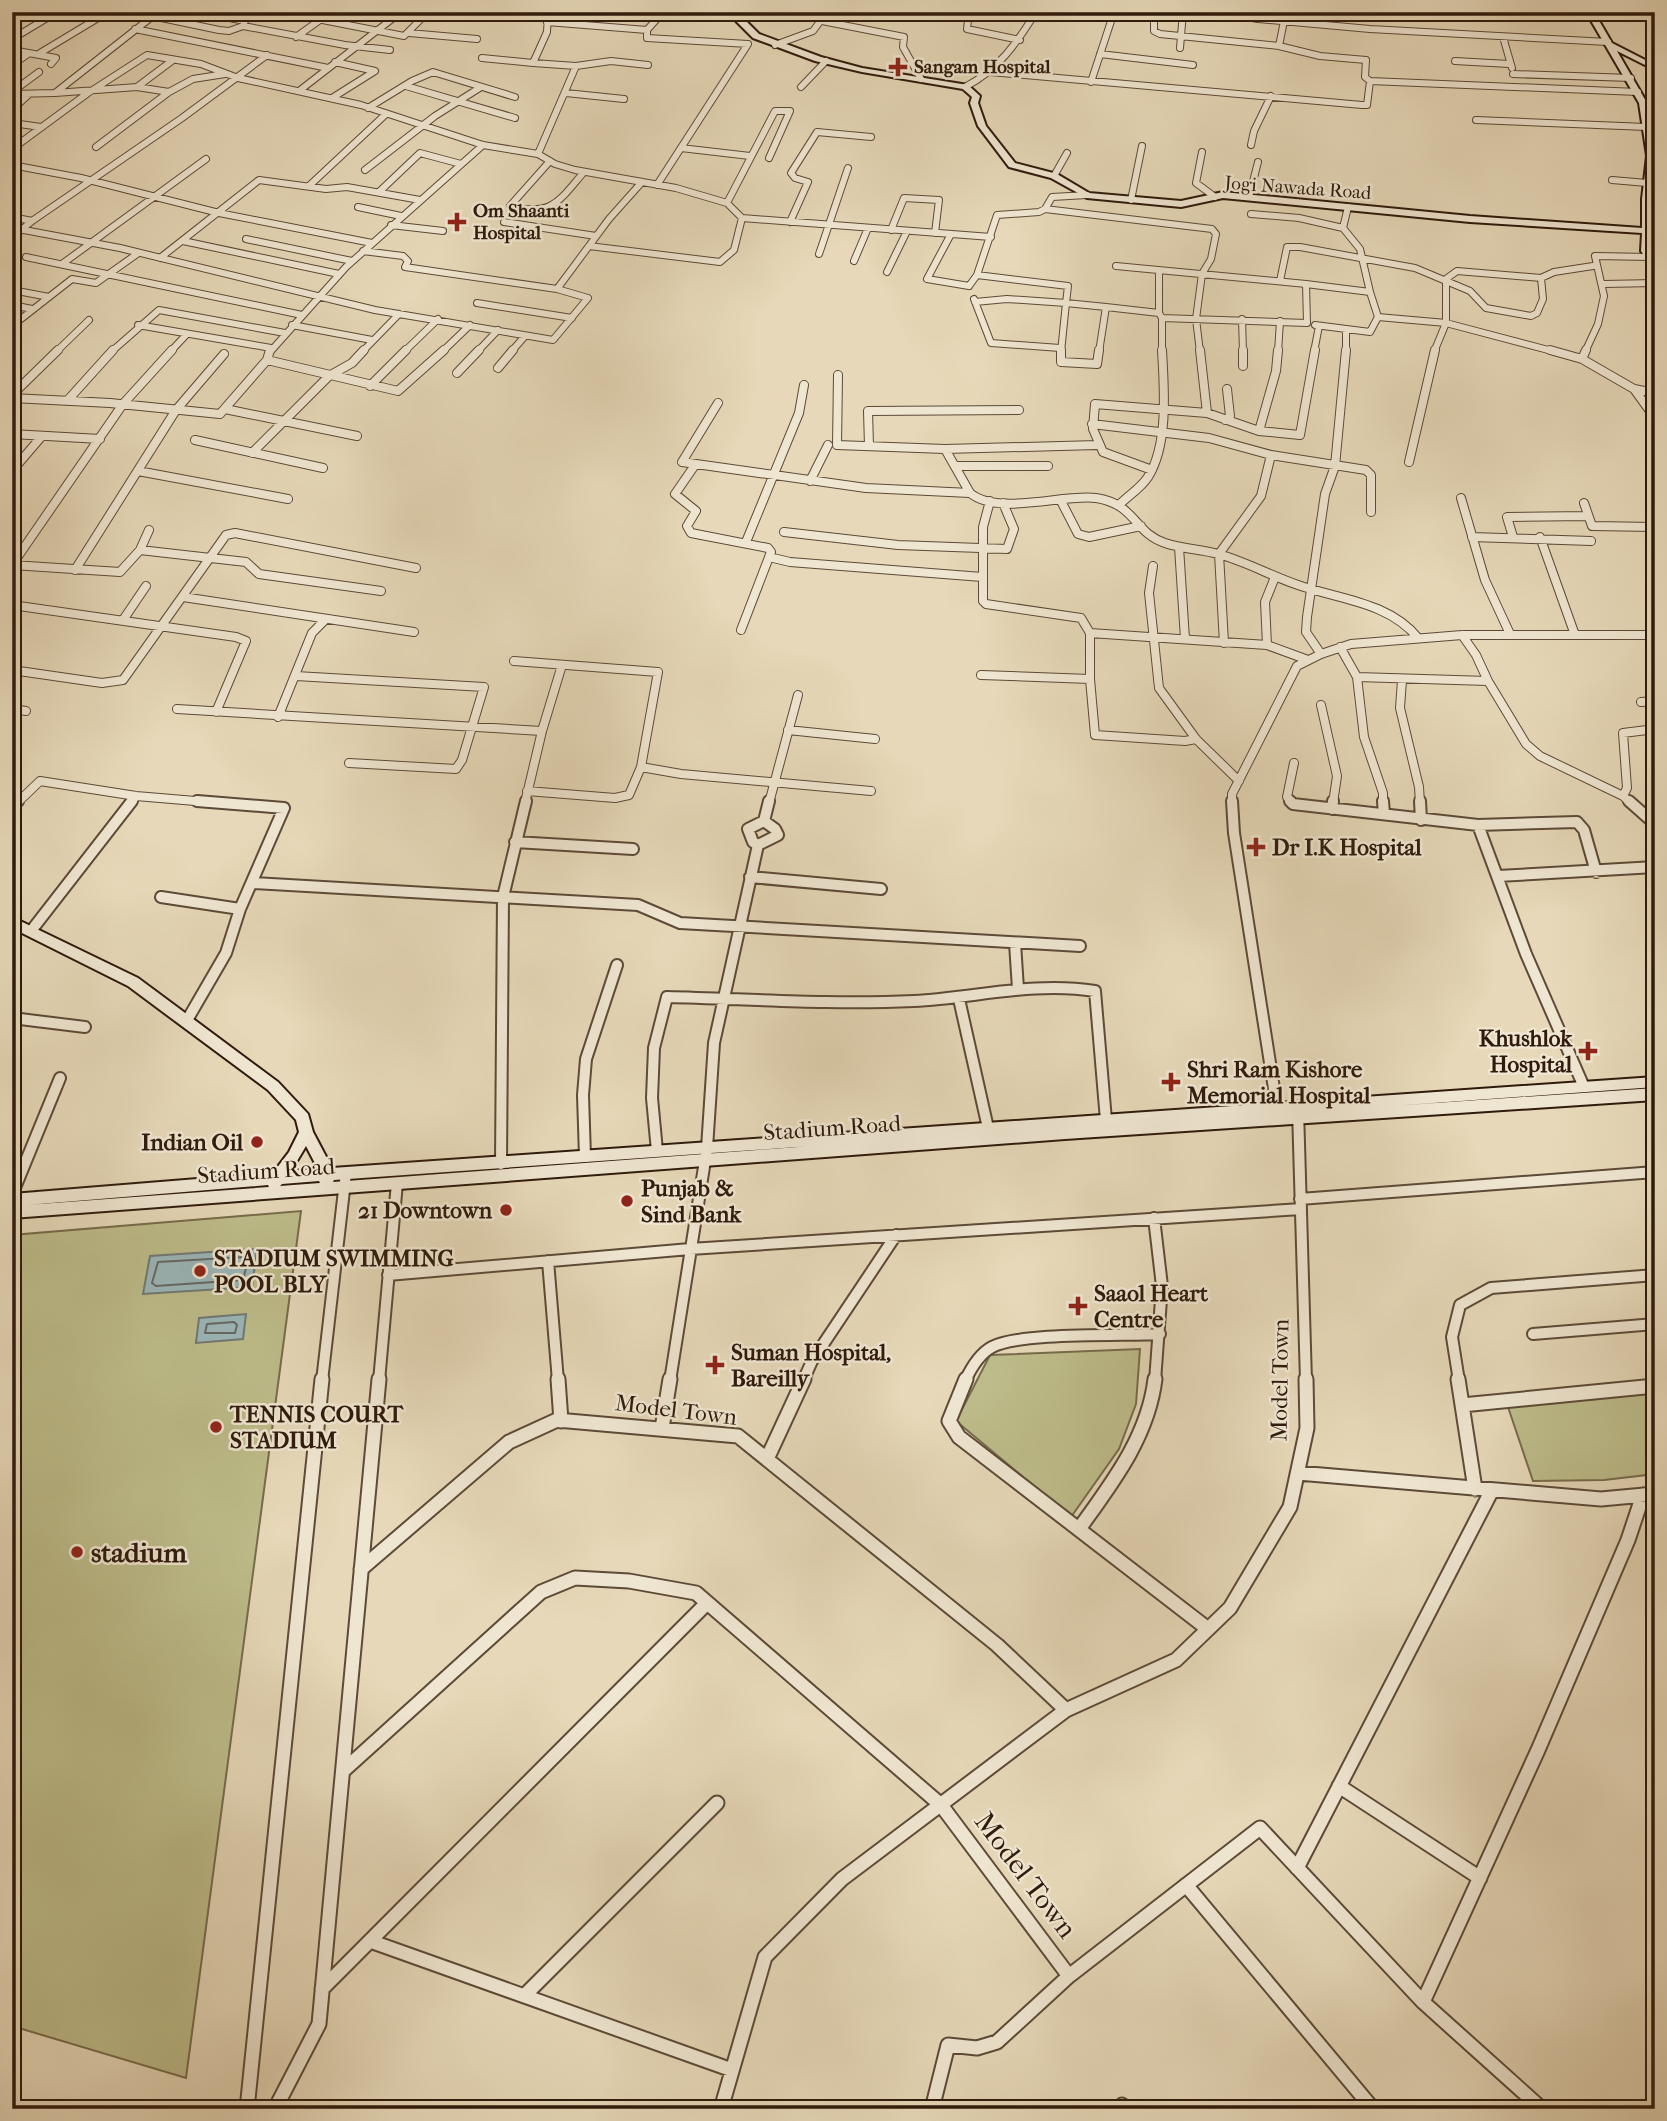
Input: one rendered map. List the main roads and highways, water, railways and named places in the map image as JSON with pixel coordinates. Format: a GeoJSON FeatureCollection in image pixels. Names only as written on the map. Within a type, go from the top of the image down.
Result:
{"type":"FeatureCollection","features":[{"type":"Feature","properties":{"kind":"water","name":"STADIUM SWIMMING POOL BLY"},"geometry":{"type":"Polygon","coordinates":[[[257,1249],[252,1287],[143,1294],[150,1256],[257,1249]]]}},
{"type":"Feature","properties":{"kind":"water"},"geometry":{"type":"Polygon","coordinates":[[[246,1314],[243,1339],[196,1343],[199,1318],[246,1314]]]}},
{"type":"Feature","properties":{"kind":"place","name":"Sangam Hospital"},"geometry":{"type":"Point","coordinates":[898,67]}},
{"type":"Feature","properties":{"kind":"place","name":"Om Shaanti Hospital"},"geometry":{"type":"Point","coordinates":[457,222]}},
{"type":"Feature","properties":{"kind":"place","name":"Dr I.K Hospital"},"geometry":{"type":"Point","coordinates":[1256,847]}},
{"type":"Feature","properties":{"kind":"place","name":"Khushlok Hospital"},"geometry":{"type":"Point","coordinates":[1588,1051]}},
{"type":"Feature","properties":{"kind":"place","name":"Shri Ram Kishore Memorial Hospital"},"geometry":{"type":"Point","coordinates":[1171,1082]}},
{"type":"Feature","properties":{"kind":"place","name":"Indian Oil"},"geometry":{"type":"Point","coordinates":[257,1142]}},
{"type":"Feature","properties":{"kind":"place","name":"Punjab & Sind Bank"},"geometry":{"type":"Point","coordinates":[627,1201]}},
{"type":"Feature","properties":{"kind":"place","name":"21 Downtown"},"geometry":{"type":"Point","coordinates":[506,1210]}},
{"type":"Feature","properties":{"kind":"place","name":"STADIUM SWIMMING POOL BLY"},"geometry":{"type":"Point","coordinates":[200,1271]}},
{"type":"Feature","properties":{"kind":"place","name":"Saaol Heart Centre"},"geometry":{"type":"Point","coordinates":[1078,1306]}},
{"type":"Feature","properties":{"kind":"place","name":"Suman Hospital, Bareilly"},"geometry":{"type":"Point","coordinates":[715,1365]}},
{"type":"Feature","properties":{"kind":"place","name":"TENNIS COURT STADIUM"},"geometry":{"type":"Point","coordinates":[216,1427]}},
{"type":"Feature","properties":{"kind":"place","name":"stadium"},"geometry":{"type":"Point","coordinates":[77,1552]}}]}
